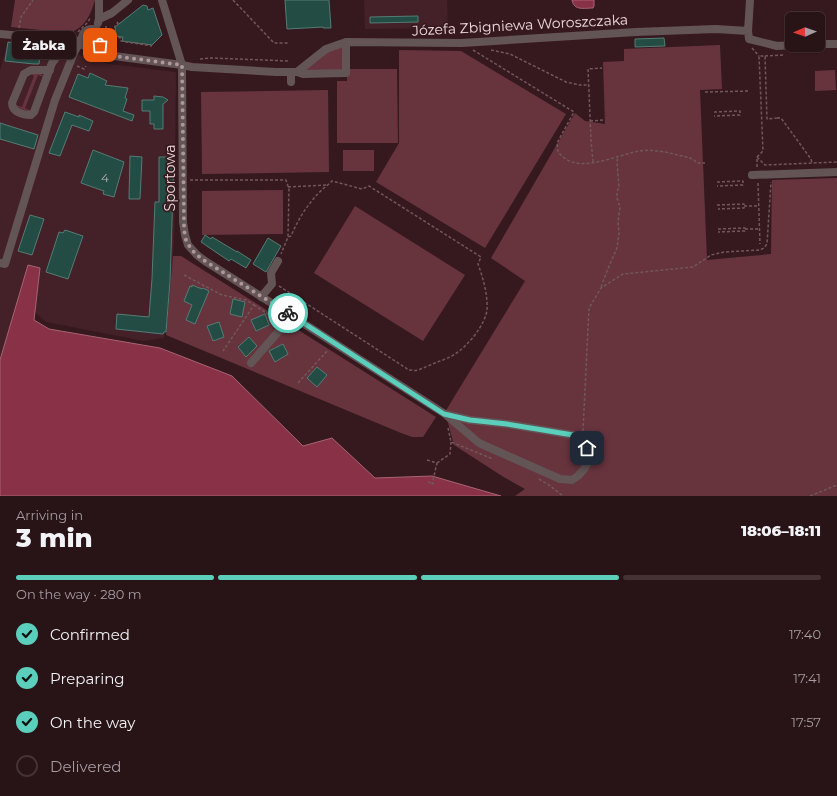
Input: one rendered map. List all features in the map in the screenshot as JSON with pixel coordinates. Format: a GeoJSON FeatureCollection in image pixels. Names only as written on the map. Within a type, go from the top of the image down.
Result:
{"type":"FeatureCollection","features":[{"type":"Feature","properties":{"kind":"street"},"geometry":{"type":"LineString","coordinates":[[95,17],[112,13],[128,0]]}},
{"type":"Feature","properties":{"kind":"street","name":"Sportowa"},"geometry":{"type":"LineString","coordinates":[[162,0],[182,65],[184,230],[186,240],[191,249],[205,261],[444,414]]}},
{"type":"Feature","properties":{"kind":"street"},"geometry":{"type":"LineString","coordinates":[[750,0],[748,31],[749,39],[785,47]]}},
{"type":"Feature","properties":{"kind":"street"},"geometry":{"type":"LineString","coordinates":[[96,30],[95,17],[100,1]]}},
{"type":"Feature","properties":{"kind":"street"},"geometry":{"type":"LineString","coordinates":[[0,34],[82,42],[90,49],[97,47],[102,42],[102,38],[99,32],[89,29],[83,33],[82,42],[74,53],[55,100],[3,264]]}},
{"type":"Feature","properties":{"kind":"street","name":"Józefa Zbigniewa Woroszczaka"},"geometry":{"type":"LineString","coordinates":[[294,72],[326,48],[346,42],[462,43],[636,32],[716,29],[748,31]]}},
{"type":"Feature","properties":{"kind":"street"},"geometry":{"type":"LineString","coordinates":[[50,70],[31,70],[24,74],[12,103],[12,107],[15,110],[26,115],[31,115],[34,112],[50,70],[52,63],[62,50],[65,40]]}},
{"type":"Feature","properties":{"kind":"street"},"geometry":{"type":"LineString","coordinates":[[97,47],[114,56],[192,67],[294,72],[303,74],[346,73],[346,42]]}},
{"type":"Feature","properties":{"kind":"street"},"geometry":{"type":"LineString","coordinates":[[825,46],[837,44]]}},
{"type":"Feature","properties":{"kind":"street"},"geometry":{"type":"LineString","coordinates":[[291,82],[294,72]]}},
{"type":"Feature","properties":{"kind":"street"},"geometry":{"type":"LineString","coordinates":[[755,175],[837,172]]}},
{"type":"Feature","properties":{"kind":"street"},"geometry":{"type":"LineString","coordinates":[[261,297],[272,284],[271,273],[278,261]]}},
{"type":"Feature","properties":{"kind":"street"},"geometry":{"type":"LineString","coordinates":[[251,363],[292,316]]}},
{"type":"Feature","properties":{"kind":"street"},"geometry":{"type":"LineString","coordinates":[[444,414],[470,420],[507,424],[573,435],[582,439],[587,448],[589,455],[588,462],[578,476],[572,480],[560,479],[479,443],[444,414]]}},
{"type":"Feature","properties":{"kind":"path"},"geometry":{"type":"LineString","coordinates":[[19,29],[21,17],[32,0]]}},
{"type":"Feature","properties":{"kind":"path"},"geometry":{"type":"LineString","coordinates":[[233,0],[274,43],[289,43]]}},
{"type":"Feature","properties":{"kind":"path"},"geometry":{"type":"LineString","coordinates":[[77,33],[95,17]]}},
{"type":"Feature","properties":{"kind":"path"},"geometry":{"type":"LineString","coordinates":[[117,22],[118,24],[114,26],[115,37],[121,38],[121,42],[152,46]]}},
{"type":"Feature","properties":{"kind":"path"},"geometry":{"type":"LineString","coordinates":[[462,43],[574,112],[558,143],[558,152],[566,159],[576,163],[594,162],[638,151],[650,150],[694,159],[697,163],[705,163]]}},
{"type":"Feature","properties":{"kind":"path"},"geometry":{"type":"LineString","coordinates":[[749,47],[754,49],[759,56],[763,151],[757,157],[755,175],[760,244]]}},
{"type":"Feature","properties":{"kind":"path"},"geometry":{"type":"LineString","coordinates":[[490,49],[510,54],[566,82],[589,85]]}},
{"type":"Feature","properties":{"kind":"path"},"geometry":{"type":"LineString","coordinates":[[759,56],[783,55],[787,52]]}},
{"type":"Feature","properties":{"kind":"path"},"geometry":{"type":"LineString","coordinates":[[80,56],[87,53],[98,57]]}},
{"type":"Feature","properties":{"kind":"path"},"geometry":{"type":"LineString","coordinates":[[765,56],[767,119]]}},
{"type":"Feature","properties":{"kind":"path"},"geometry":{"type":"LineString","coordinates":[[200,59],[212,58],[289,61]]}},
{"type":"Feature","properties":{"kind":"path"},"geometry":{"type":"LineString","coordinates":[[74,65],[84,69],[86,66]]}},
{"type":"Feature","properties":{"kind":"path"},"geometry":{"type":"LineString","coordinates":[[594,162],[591,140],[588,69],[602,68]]}},
{"type":"Feature","properties":{"kind":"path"},"geometry":{"type":"LineString","coordinates":[[705,92],[750,91]]}},
{"type":"Feature","properties":{"kind":"path"},"geometry":{"type":"LineString","coordinates":[[714,112],[740,111],[740,115],[714,116]]}},
{"type":"Feature","properties":{"kind":"path"},"geometry":{"type":"LineString","coordinates":[[762,123],[767,119],[778,117],[781,118],[812,159],[812,173]]}},
{"type":"Feature","properties":{"kind":"path"},"geometry":{"type":"LineString","coordinates":[[590,121],[604,120]]}},
{"type":"Feature","properties":{"kind":"path"},"geometry":{"type":"LineString","coordinates":[[582,439],[589,308],[601,288],[617,248],[620,207],[617,198],[619,187],[618,156]]}},
{"type":"Feature","properties":{"kind":"path"},"geometry":{"type":"LineString","coordinates":[[757,157],[765,165],[837,162]]}},
{"type":"Feature","properties":{"kind":"path"},"geometry":{"type":"LineString","coordinates":[[601,288],[623,274],[694,267],[711,255],[724,252],[760,250],[764,248],[767,244],[771,174]]}},
{"type":"Feature","properties":{"kind":"path"},"geometry":{"type":"LineString","coordinates":[[190,180],[286,180],[288,187],[288,237],[278,261]]}},
{"type":"Feature","properties":{"kind":"path"},"geometry":{"type":"LineString","coordinates":[[272,282],[409,370],[418,370],[455,355],[467,344],[483,322],[487,310],[487,304],[482,275],[478,264],[481,258],[369,186],[362,189],[332,181],[308,205],[291,236],[288,237]]}},
{"type":"Feature","properties":{"kind":"path"},"geometry":{"type":"LineString","coordinates":[[717,182],[743,181],[743,185],[717,186]]}},
{"type":"Feature","properties":{"kind":"path"},"geometry":{"type":"LineString","coordinates":[[288,187],[326,186]]}},
{"type":"Feature","properties":{"kind":"path"},"geometry":{"type":"LineString","coordinates":[[717,205],[744,204],[744,206],[758,206]]}},
{"type":"Feature","properties":{"kind":"path"},"geometry":{"type":"LineString","coordinates":[[718,209],[744,208],[744,206]]}},
{"type":"Feature","properties":{"kind":"path"},"geometry":{"type":"LineString","coordinates":[[718,228],[744,228],[745,230]]}},
{"type":"Feature","properties":{"kind":"path"},"geometry":{"type":"LineString","coordinates":[[718,232],[759,229]]}},
{"type":"Feature","properties":{"kind":"path"},"geometry":{"type":"LineString","coordinates":[[184,275],[222,295],[246,300],[284,325]]}},
{"type":"Feature","properties":{"kind":"path"},"geometry":{"type":"LineString","coordinates":[[223,351],[254,305]]}},
{"type":"Feature","properties":{"kind":"path"},"geometry":{"type":"LineString","coordinates":[[298,383],[328,350]]}},
{"type":"Feature","properties":{"kind":"path"},"geometry":{"type":"LineString","coordinates":[[428,482],[433,484],[437,463],[450,454],[451,442]]}},
{"type":"Feature","properties":{"kind":"path"},"geometry":{"type":"LineString","coordinates":[[427,460],[437,463]]}},
{"type":"Feature","properties":{"kind":"path"},"geometry":{"type":"LineString","coordinates":[[550,485],[563,496]]}},
{"type":"Feature","properties":{"kind":"path"},"geometry":{"type":"LineString","coordinates":[[810,496],[837,485]]}},
{"type":"Feature","properties":{"kind":"shaded area"},"geometry":{"type":"Polygon","coordinates":[[[15,0],[95,0],[84,24],[70,33],[11,27],[15,0]]]}},
{"type":"Feature","properties":{"kind":"shaded area"},"geometry":{"type":"Polygon","coordinates":[[[364,0],[447,0],[448,28],[365,29],[364,0]]]}},
{"type":"Feature","properties":{"kind":"shaded area"},"geometry":{"type":"Polygon","coordinates":[[[572,0],[594,0],[594,6],[593,8],[580,8],[573,4],[572,0]]]}},
{"type":"Feature","properties":{"kind":"shaded area"},"geometry":{"type":"Polygon","coordinates":[[[8,42],[56,48],[109,64],[176,72],[174,244],[167,322],[164,338],[144,341],[46,322],[35,312],[40,268],[0,360],[0,71],[8,42]]]}},
{"type":"Feature","properties":{"kind":"shaded area"},"geometry":{"type":"Polygon","coordinates":[[[346,42],[346,73],[297,72],[326,49],[346,42]]]}},
{"type":"Feature","properties":{"kind":"shaded area"},"geometry":{"type":"Polygon","coordinates":[[[720,45],[722,89],[700,90],[707,260],[771,254],[772,180],[837,178],[837,496],[515,496],[525,489],[454,445],[445,412],[525,281],[491,258],[575,113],[585,121],[605,124],[603,62],[624,61],[624,49],[720,45]]]}},
{"type":"Feature","properties":{"kind":"shaded area"},"geometry":{"type":"Polygon","coordinates":[[[399,50],[461,51],[566,114],[485,248],[376,182],[399,143],[399,50]]]}},
{"type":"Feature","properties":{"kind":"shaded area"},"geometry":{"type":"Polygon","coordinates":[[[347,69],[397,69],[398,143],[337,143],[337,81],[347,81],[347,69]]]}},
{"type":"Feature","properties":{"kind":"shaded area"},"geometry":{"type":"Polygon","coordinates":[[[835,70],[836,90],[815,91],[815,71],[835,70]]]}},
{"type":"Feature","properties":{"kind":"shaded area"},"geometry":{"type":"Polygon","coordinates":[[[29,73],[40,73],[44,77],[38,75],[25,108],[31,111],[27,111],[17,107],[16,105],[22,107],[34,76],[29,73]]]}},
{"type":"Feature","properties":{"kind":"shaded area"},"geometry":{"type":"Polygon","coordinates":[[[328,90],[329,172],[202,174],[201,92],[328,90]]]}},
{"type":"Feature","properties":{"kind":"shaded area"},"geometry":{"type":"Polygon","coordinates":[[[343,150],[374,150],[374,171],[343,171],[343,150]]]}},
{"type":"Feature","properties":{"kind":"shaded area"},"geometry":{"type":"Polygon","coordinates":[[[283,190],[283,234],[202,235],[202,191],[283,190]]]}},
{"type":"Feature","properties":{"kind":"shaded area"},"geometry":{"type":"Polygon","coordinates":[[[355,206],[465,275],[423,341],[314,273],[355,206]]]}},
{"type":"Feature","properties":{"kind":"shaded area"},"geometry":{"type":"Polygon","coordinates":[[[173,256],[181,256],[436,417],[423,437],[412,437],[401,433],[166,335],[173,256]]]}},
{"type":"Feature","properties":{"kind":"shaded area"},"geometry":{"type":"Polygon","coordinates":[[[28,265],[40,268],[34,320],[49,329],[160,348],[232,376],[303,446],[332,438],[375,478],[432,476],[501,496],[0,496],[0,360],[28,265]]]}},
{"type":"Feature","properties":{"kind":"building"},"geometry":{"type":"Polygon","coordinates":[[[285,0],[329,0],[331,28],[287,29],[285,0]]]}},
{"type":"Feature","properties":{"kind":"building"},"geometry":{"type":"Polygon","coordinates":[[[143,5],[147,6],[148,10],[153,8],[162,35],[152,45],[122,41],[123,37],[116,36],[115,27],[143,5]]]}},
{"type":"Feature","properties":{"kind":"building"},"geometry":{"type":"Polygon","coordinates":[[[418,16],[418,22],[370,23],[370,17],[418,16]]]}},
{"type":"Feature","properties":{"kind":"building"},"geometry":{"type":"Polygon","coordinates":[[[664,38],[665,46],[635,47],[635,39],[664,38]]]}},
{"type":"Feature","properties":{"kind":"building"},"geometry":{"type":"Polygon","coordinates":[[[8,42],[51,48],[45,54],[40,53],[39,64],[5,61],[8,42]]]}},
{"type":"Feature","properties":{"kind":"building"},"geometry":{"type":"Polygon","coordinates":[[[90,73],[107,81],[105,85],[128,88],[125,98],[127,99],[123,111],[134,115],[132,121],[69,97],[78,74],[88,78],[90,73]]]}},
{"type":"Feature","properties":{"kind":"building"},"geometry":{"type":"Polygon","coordinates":[[[154,96],[163,97],[168,100],[163,104],[163,129],[154,129],[154,124],[150,124],[150,111],[142,111],[142,100],[154,100],[154,96]]]}},
{"type":"Feature","properties":{"kind":"building"},"geometry":{"type":"Polygon","coordinates":[[[65,112],[79,117],[79,115],[93,121],[89,131],[72,125],[60,156],[49,153],[65,112]]]}},
{"type":"Feature","properties":{"kind":"building"},"geometry":{"type":"Polygon","coordinates":[[[0,123],[38,135],[34,149],[0,139],[0,123]]]}},
{"type":"Feature","properties":{"kind":"building"},"geometry":{"type":"Polygon","coordinates":[[[93,150],[124,162],[114,197],[103,194],[104,191],[81,183],[93,150]]]}},
{"type":"Feature","properties":{"kind":"building"},"geometry":{"type":"Polygon","coordinates":[[[130,156],[142,157],[140,199],[129,199],[130,156]]]}},
{"type":"Feature","properties":{"kind":"building"},"geometry":{"type":"Polygon","coordinates":[[[159,157],[174,157],[170,281],[166,332],[163,334],[116,329],[117,314],[149,317],[155,202],[159,202],[159,157]]]}},
{"type":"Feature","properties":{"kind":"building"},"geometry":{"type":"Polygon","coordinates":[[[30,215],[44,219],[32,255],[18,251],[30,215]]]}},
{"type":"Feature","properties":{"kind":"building"},"geometry":{"type":"Polygon","coordinates":[[[65,230],[83,236],[68,279],[46,272],[59,232],[63,233],[65,230]]]}},
{"type":"Feature","properties":{"kind":"building"},"geometry":{"type":"Polygon","coordinates":[[[205,235],[211,239],[212,237],[251,260],[246,268],[231,259],[229,261],[201,242],[205,235]]]}},
{"type":"Feature","properties":{"kind":"building"},"geometry":{"type":"Polygon","coordinates":[[[268,238],[281,246],[266,272],[253,264],[268,238]]]}},
{"type":"Feature","properties":{"kind":"building"},"geometry":{"type":"Polygon","coordinates":[[[192,285],[209,291],[195,324],[186,320],[192,305],[184,301],[190,286],[192,287],[192,285]]]}},
{"type":"Feature","properties":{"kind":"building"},"geometry":{"type":"Polygon","coordinates":[[[233,299],[245,302],[242,317],[230,314],[233,299]]]}},
{"type":"Feature","properties":{"kind":"building"},"geometry":{"type":"Polygon","coordinates":[[[265,314],[269,325],[256,331],[251,320],[265,314]]]}},
{"type":"Feature","properties":{"kind":"building"},"geometry":{"type":"Polygon","coordinates":[[[219,322],[224,337],[213,341],[207,326],[219,322]]]}},
{"type":"Feature","properties":{"kind":"building"},"geometry":{"type":"Polygon","coordinates":[[[249,337],[257,346],[246,357],[238,347],[249,337]]]}},
{"type":"Feature","properties":{"kind":"building"},"geometry":{"type":"Polygon","coordinates":[[[283,344],[288,354],[275,362],[269,351],[283,344]]]}},
{"type":"Feature","properties":{"kind":"building"},"geometry":{"type":"Polygon","coordinates":[[[317,367],[327,375],[317,387],[307,378],[317,367]]]}},
{"type":"Feature","properties":{"kind":"way so far"},"geometry":{"type":"LineString","coordinates":[[100,45],[97,47],[114,56],[182,65],[184,230],[186,240],[191,249],[205,261],[288,313]]}},
{"type":"Feature","properties":{"kind":"place","name":"Żabka"},"geometry":{"type":"Point","coordinates":[100,45]}},
{"type":"Feature","properties":{"kind":"route"},"geometry":{"type":"LineString","coordinates":[[288,313],[444,414],[470,420],[507,424],[573,435],[582,439],[587,448]]}}]}
